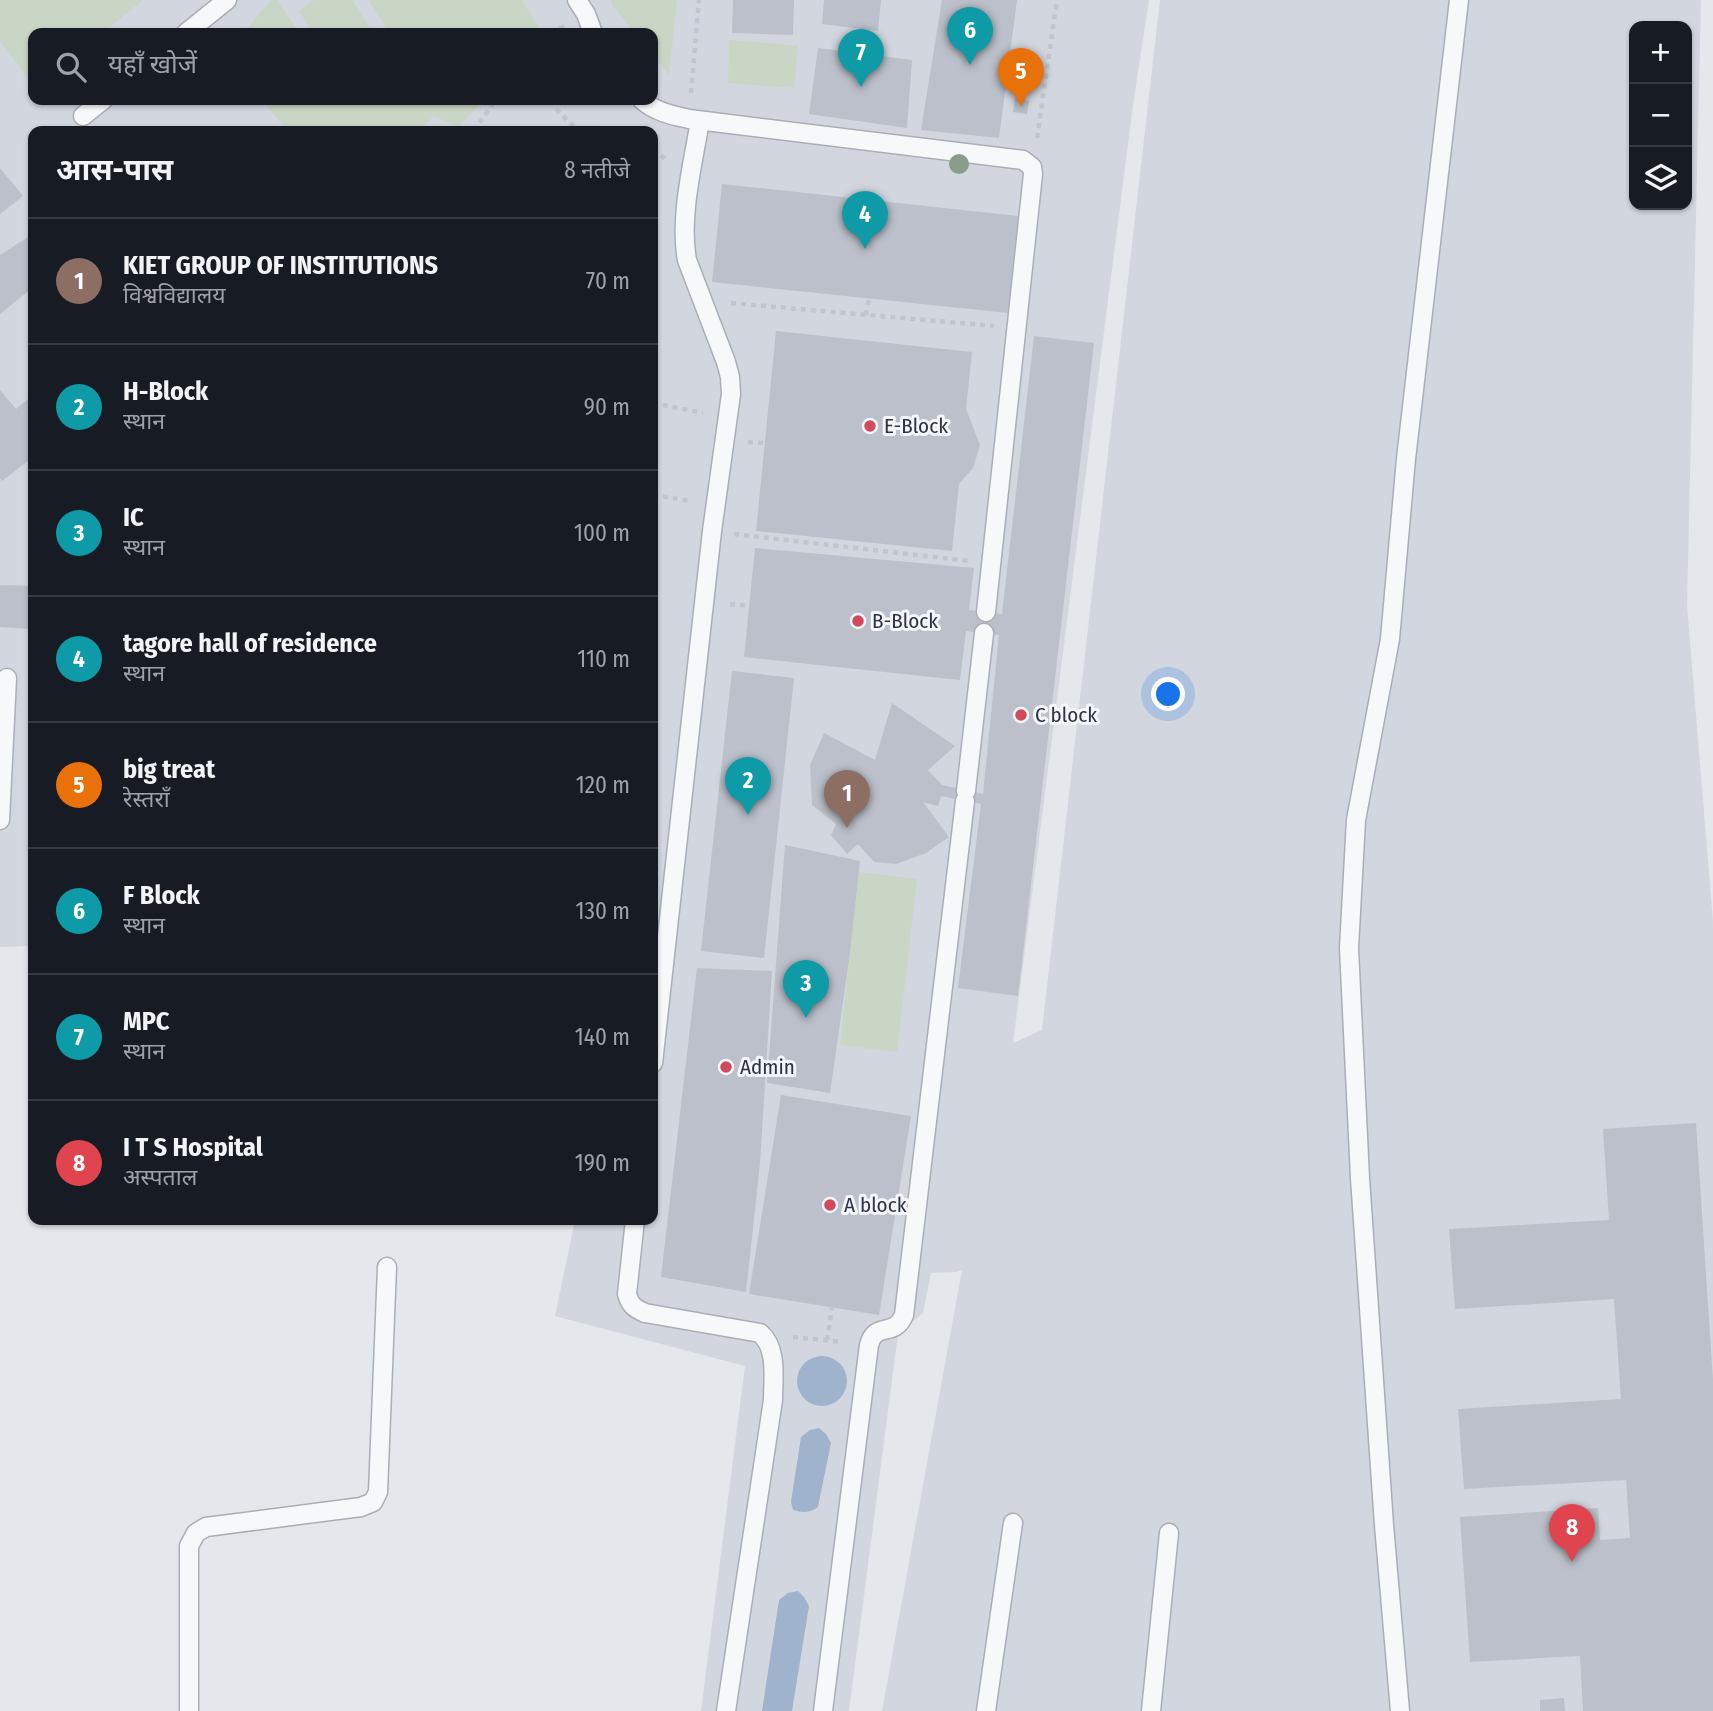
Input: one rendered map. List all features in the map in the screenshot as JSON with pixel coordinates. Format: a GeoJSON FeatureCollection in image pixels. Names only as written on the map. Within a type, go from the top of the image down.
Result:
{"type":"FeatureCollection","features":[{"type":"Feature","properties":{"kind":"lane"},"geometry":{"type":"LineString","coordinates":[[192,28],[227,0]]}},
{"type":"Feature","properties":{"kind":"lane"},"geometry":{"type":"LineString","coordinates":[[577,0],[591,28]]}},
{"type":"Feature","properties":{"kind":"lane"},"geometry":{"type":"LineString","coordinates":[[1400,1711],[1360,1178],[1349,948],[1356,820],[1390,639],[1406,458],[1459,0]]}},
{"type":"Feature","properties":{"kind":"lane"},"geometry":{"type":"LineString","coordinates":[[83,116],[97,105]]}},
{"type":"Feature","properties":{"kind":"lane"},"geometry":{"type":"LineString","coordinates":[[648,105],[669,115],[694,120],[1023,160],[1032,167],[986,612]]}},
{"type":"Feature","properties":{"kind":"lane"},"geometry":{"type":"LineString","coordinates":[[658,1018],[712,531],[731,394],[726,362],[687,260],[684,245],[694,120]]}},
{"type":"Feature","properties":{"kind":"lane"},"geometry":{"type":"LineString","coordinates":[[823,1711],[869,1345],[873,1334],[893,1329],[904,1315],[984,633]]}},
{"type":"Feature","properties":{"kind":"lane"},"geometry":{"type":"LineString","coordinates":[[0,820],[7,678]]}},
{"type":"Feature","properties":{"kind":"lane"},"geometry":{"type":"LineString","coordinates":[[634,1225],[627,1294],[629,1303],[645,1313],[760,1333],[767,1339],[773,1357],[774,1400],[726,1711]]}},
{"type":"Feature","properties":{"kind":"lane"},"geometry":{"type":"LineString","coordinates":[[190,1711],[189,1546],[196,1533],[206,1527],[361,1507],[373,1502],[378,1492],[387,1267]]}},
{"type":"Feature","properties":{"kind":"lane"},"geometry":{"type":"LineString","coordinates":[[986,1711],[1013,1523]]}},
{"type":"Feature","properties":{"kind":"lane"},"geometry":{"type":"LineString","coordinates":[[1151,1711],[1169,1533]]}},
{"type":"Feature","properties":{"kind":"path"},"geometry":{"type":"LineString","coordinates":[[694,120],[699,0]]}},
{"type":"Feature","properties":{"kind":"path"},"geometry":{"type":"LineString","coordinates":[[1032,167],[1057,0]]}},
{"type":"Feature","properties":{"kind":"path"},"geometry":{"type":"LineString","coordinates":[[477,126],[492,105]]}},
{"type":"Feature","properties":{"kind":"path"},"geometry":{"type":"LineString","coordinates":[[556,105],[555,108],[571,126]]}},
{"type":"Feature","properties":{"kind":"path"},"geometry":{"type":"LineString","coordinates":[[866,315],[869,298]]}},
{"type":"Feature","properties":{"kind":"path"},"geometry":{"type":"LineString","coordinates":[[702,300],[1016,327]]}},
{"type":"Feature","properties":{"kind":"path"},"geometry":{"type":"LineString","coordinates":[[658,404],[728,418]]}},
{"type":"Feature","properties":{"kind":"path"},"geometry":{"type":"LineString","coordinates":[[658,496],[716,505]]}},
{"type":"Feature","properties":{"kind":"path"},"geometry":{"type":"LineString","coordinates":[[712,531],[991,564]]}},
{"type":"Feature","properties":{"kind":"path"},"geometry":{"type":"LineString","coordinates":[[827,1340],[832,1307]]}},
{"type":"Feature","properties":{"kind":"path"},"geometry":{"type":"LineString","coordinates":[[767,1339],[799,1337],[869,1345]]}},
{"type":"Feature","properties":{"kind":"shaded area"},"geometry":{"type":"Polygon","coordinates":[[[0,0],[1149,0],[1133,105],[1013,1043],[1042,1030],[1160,0],[1701,0],[1687,605],[1713,922],[1713,1711],[882,1711],[962,1270],[931,1273],[923,1313],[898,1334],[849,1711],[701,1711],[745,1366],[555,1316],[574,1225],[658,1225],[658,126],[28,126],[28,946],[0,947],[0,0]]]}},
{"type":"Feature","properties":{"kind":"green space"},"geometry":{"type":"Polygon","coordinates":[[[0,0],[143,0],[108,28],[28,28],[28,77],[0,41],[0,0]]]}},
{"type":"Feature","properties":{"kind":"green space"},"geometry":{"type":"Polygon","coordinates":[[[271,0],[277,0],[297,28],[247,28],[271,0]]]}},
{"type":"Feature","properties":{"kind":"green space"},"geometry":{"type":"Polygon","coordinates":[[[314,0],[352,0],[370,28],[310,28],[299,11],[314,0]]]}},
{"type":"Feature","properties":{"kind":"green space"},"geometry":{"type":"Polygon","coordinates":[[[368,0],[522,0],[538,26],[536,28],[387,28],[368,0]]]}},
{"type":"Feature","properties":{"kind":"green space"},"geometry":{"type":"Polygon","coordinates":[[[612,0],[677,0],[669,75],[658,61],[658,28],[631,28],[612,5],[612,0]]]}},
{"type":"Feature","properties":{"kind":"green space"},"geometry":{"type":"Polygon","coordinates":[[[729,40],[798,46],[794,88],[728,83],[729,40]]]}},
{"type":"Feature","properties":{"kind":"green space"},"geometry":{"type":"Polygon","coordinates":[[[266,105],[479,105],[459,126],[434,116],[423,126],[283,126],[266,105]]]}},
{"type":"Feature","properties":{"kind":"green space"},"geometry":{"type":"Polygon","coordinates":[[[859,872],[917,879],[897,1052],[840,1045],[859,872]]]}},
{"type":"Feature","properties":{"kind":"water"},"geometry":{"type":"Polygon","coordinates":[[[822,1356],[840,1363],[847,1381],[840,1399],[822,1406],[804,1399],[797,1381],[804,1363],[822,1356]]]}},
{"type":"Feature","properties":{"kind":"water"},"geometry":{"type":"Polygon","coordinates":[[[819,1428],[831,1443],[818,1507],[800,1512],[793,1510],[791,1502],[801,1437],[810,1430],[819,1428]]]}},
{"type":"Feature","properties":{"kind":"water"},"geometry":{"type":"Polygon","coordinates":[[[798,1591],[809,1606],[792,1711],[762,1711],[779,1600],[788,1593],[798,1591]]]}},
{"type":"Feature","properties":{"kind":"building"},"geometry":{"type":"Polygon","coordinates":[[[733,0],[794,0],[793,35],[732,33],[733,0]]]}},
{"type":"Feature","properties":{"kind":"building"},"geometry":{"type":"Polygon","coordinates":[[[824,0],[881,0],[878,31],[822,24],[824,0]]]}},
{"type":"Feature","properties":{"kind":"building"},"geometry":{"type":"Polygon","coordinates":[[[942,0],[1017,0],[999,138],[921,130],[942,0]]]}},
{"type":"Feature","properties":{"kind":"building"},"geometry":{"type":"Polygon","coordinates":[[[818,48],[912,60],[907,128],[809,114],[818,48]]]}},
{"type":"Feature","properties":{"kind":"building"},"geometry":{"type":"Polygon","coordinates":[[[1015,98],[1029,101],[1027,114],[1013,112],[1015,98]]]}},
{"type":"Feature","properties":{"kind":"building"},"geometry":{"type":"Polygon","coordinates":[[[0,168],[23,196],[0,214],[0,168]]]}},
{"type":"Feature","properties":{"kind":"building"},"geometry":{"type":"Polygon","coordinates":[[[722,184],[1018,216],[1008,313],[712,282],[722,184]]]}},
{"type":"Feature","properties":{"kind":"building"},"geometry":{"type":"Polygon","coordinates":[[[28,237],[28,291],[0,314],[0,255],[28,237]]]}},
{"type":"Feature","properties":{"kind":"building","name":"E-Block"},"geometry":{"type":"Polygon","coordinates":[[[776,331],[972,352],[966,409],[980,445],[973,468],[959,484],[952,551],[756,531],[776,331]]]}},
{"type":"Feature","properties":{"kind":"building"},"geometry":{"type":"Polygon","coordinates":[[[1034,336],[1094,343],[1018,996],[958,988],[981,804],[941,796],[938,806],[923,802],[949,837],[926,853],[896,864],[874,862],[858,844],[847,854],[831,835],[836,824],[812,805],[810,765],[824,733],[875,760],[892,703],[955,746],[928,770],[942,785],[983,794],[999,635],[966,631],[960,680],[744,657],[755,548],[974,568],[969,610],[1002,614],[1034,336]]]}},
{"type":"Feature","properties":{"kind":"building"},"geometry":{"type":"Polygon","coordinates":[[[0,390],[16,409],[28,399],[28,461],[2,481],[0,390]]]}},
{"type":"Feature","properties":{"kind":"building"},"geometry":{"type":"Polygon","coordinates":[[[0,585],[28,586],[28,629],[0,627],[0,585]]]}},
{"type":"Feature","properties":{"kind":"building"},"geometry":{"type":"Polygon","coordinates":[[[732,671],[794,678],[764,958],[701,951],[732,671]]]}},
{"type":"Feature","properties":{"kind":"building"},"geometry":{"type":"Polygon","coordinates":[[[785,845],[860,861],[830,1093],[767,1083],[785,845]]]}},
{"type":"Feature","properties":{"kind":"building","name":"Admin"},"geometry":{"type":"Polygon","coordinates":[[[697,968],[772,971],[760,1163],[746,1292],[661,1277],[697,968]]]}},
{"type":"Feature","properties":{"kind":"building","name":"A block"},"geometry":{"type":"Polygon","coordinates":[[[781,1095],[911,1116],[879,1315],[749,1294],[781,1095]]]}},
{"type":"Feature","properties":{"kind":"building"},"geometry":{"type":"Polygon","coordinates":[[[1696,1123],[1713,1380],[1713,1711],[1583,1711],[1580,1656],[1470,1662],[1460,1517],[1598,1508],[1600,1540],[1630,1538],[1626,1480],[1464,1489],[1458,1409],[1621,1399],[1614,1299],[1455,1309],[1449,1229],[1609,1220],[1603,1129],[1696,1123]]]}},
{"type":"Feature","properties":{"kind":"building"},"geometry":{"type":"Polygon","coordinates":[[[1564,1698],[1565,1711],[1540,1711],[1540,1700],[1564,1698]]]}},
{"type":"Feature","properties":{"kind":"place","name":"F Block"},"geometry":{"type":"Point","coordinates":[970,65]}},
{"type":"Feature","properties":{"kind":"place","name":"MPC"},"geometry":{"type":"Point","coordinates":[861,87]}},
{"type":"Feature","properties":{"kind":"place","name":"big treat"},"geometry":{"type":"Point","coordinates":[1021,106]}},
{"type":"Feature","properties":{"kind":"place","name":"tagore hall of residence"},"geometry":{"type":"Point","coordinates":[865,249]}},
{"type":"Feature","properties":{"kind":"place","name":"E-Block"},"geometry":{"type":"Point","coordinates":[870,426]}},
{"type":"Feature","properties":{"kind":"place","name":"B-Block"},"geometry":{"type":"Point","coordinates":[858,621]}},
{"type":"Feature","properties":{"kind":"place","name":"C block"},"geometry":{"type":"Point","coordinates":[1021,715]}},
{"type":"Feature","properties":{"kind":"place","name":"H-Block"},"geometry":{"type":"Point","coordinates":[748,815]}},
{"type":"Feature","properties":{"kind":"place","name":"KIET GROUP OF INSTITUTIONS"},"geometry":{"type":"Point","coordinates":[847,828]}},
{"type":"Feature","properties":{"kind":"place","name":"IC"},"geometry":{"type":"Point","coordinates":[806,1018]}},
{"type":"Feature","properties":{"kind":"place","name":"Admin"},"geometry":{"type":"Point","coordinates":[726,1067]}},
{"type":"Feature","properties":{"kind":"place","name":"A block"},"geometry":{"type":"Point","coordinates":[830,1205]}},
{"type":"Feature","properties":{"kind":"place","name":"I T S Hospital"},"geometry":{"type":"Point","coordinates":[1572,1562]}}]}
